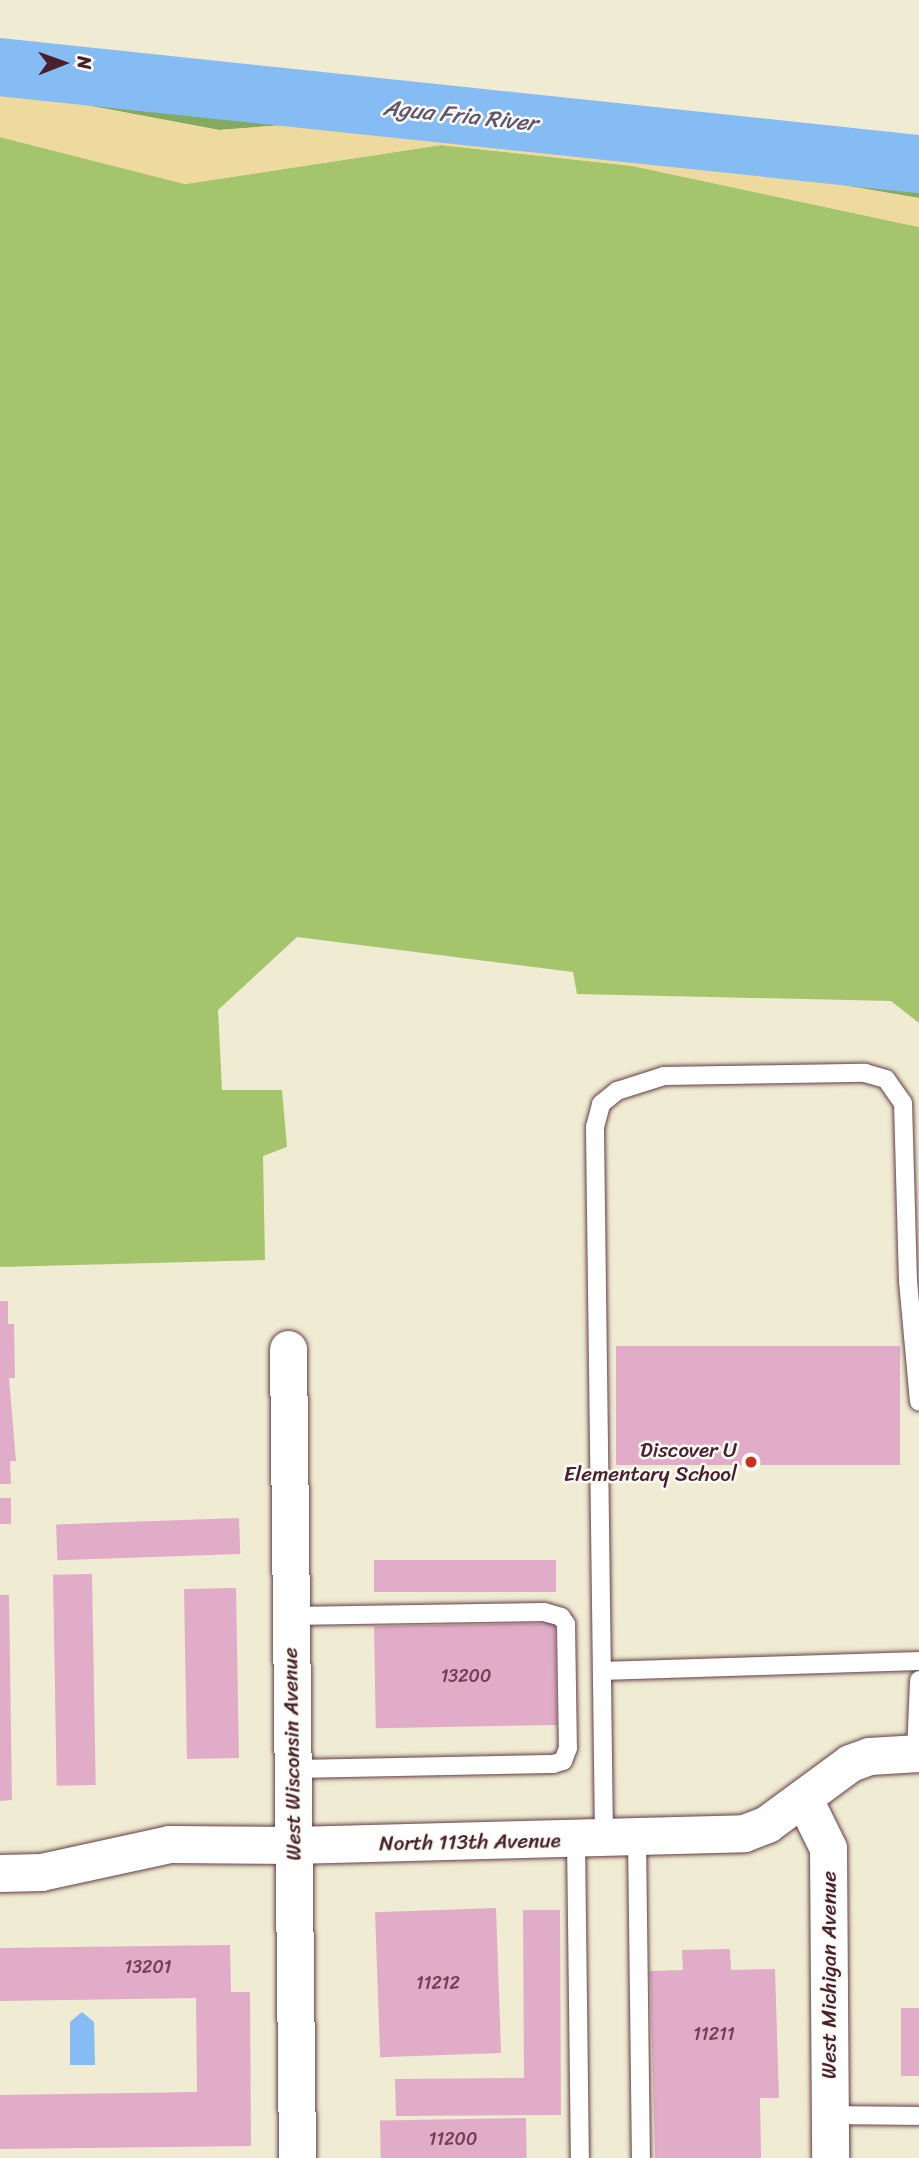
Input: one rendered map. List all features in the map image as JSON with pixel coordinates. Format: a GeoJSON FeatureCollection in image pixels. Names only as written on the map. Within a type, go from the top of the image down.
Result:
{"type":"FeatureCollection","features":[{"type":"Feature","properties":{"kind":"street","name":"West Wisconsin Avenue"},"geometry":{"type":"LineString","coordinates":[[288,1349],[297,2158]]}},
{"type":"Feature","properties":{"kind":"street","name":"North 113th Avenue"},"geometry":{"type":"LineString","coordinates":[[0,1873],[41,1872],[170,1844],[293,1845],[606,1838],[754,1831],[860,1759],[918,1754]]}},
{"type":"Feature","properties":{"kind":"street","name":"West Michigan Avenue"},"geometry":{"type":"LineString","coordinates":[[804,1798],[828,1848],[830,2158]]}},
{"type":"Feature","properties":{"kind":"lane"},"geometry":{"type":"LineString","coordinates":[[641,2158],[606,1838],[594,1127],[601,1104],[617,1091],[664,1076],[865,1073],[886,1079],[903,1103],[908,1281],[919,1402]]}},
{"type":"Feature","properties":{"kind":"lane"},"geometry":{"type":"LineString","coordinates":[[290,1616],[544,1612],[561,1617],[565,1624],[568,1748],[560,1764],[292,1769]]}},
{"type":"Feature","properties":{"kind":"lane"},"geometry":{"type":"LineString","coordinates":[[602,1671],[919,1661]]}},
{"type":"Feature","properties":{"kind":"lane"},"geometry":{"type":"LineString","coordinates":[[918,1754],[919,1680]]}},
{"type":"Feature","properties":{"kind":"lane"},"geometry":{"type":"LineString","coordinates":[[580,2158],[606,1838]]}},
{"type":"Feature","properties":{"kind":"lane"},"geometry":{"type":"LineString","coordinates":[[830,2115],[919,2116]]}},
{"type":"Feature","properties":{"kind":"green space"},"geometry":{"type":"Polygon","coordinates":[[[0,55],[119,65],[252,103],[430,114],[219,130],[0,89],[0,55]]]}},
{"type":"Feature","properties":{"kind":"green space"},"geometry":{"type":"Polygon","coordinates":[[[0,137],[185,184],[441,145],[633,166],[919,227],[919,1023],[891,1001],[577,994],[573,972],[297,937],[218,1010],[222,1090],[282,1090],[287,1147],[263,1156],[265,1260],[0,1267],[0,137]]]}},
{"type":"Feature","properties":{"kind":"green space"},"geometry":{"type":"Polygon","coordinates":[[[728,140],[919,167],[919,198],[663,157],[728,140]]]}},
{"type":"Feature","properties":{"kind":"sand"},"geometry":{"type":"Polygon","coordinates":[[[0,89],[219,130],[430,114],[919,198],[919,227],[633,166],[441,145],[185,184],[0,137],[0,89]]]}},
{"type":"Feature","properties":{"kind":"water"},"geometry":{"type":"Polygon","coordinates":[[[82,2012],[94,2022],[95,2065],[70,2065],[70,2022],[82,2012]]]}},
{"type":"Feature","properties":{"kind":"building"},"geometry":{"type":"Polygon","coordinates":[[[0,1301],[8,1301],[8,1324],[14,1324],[15,1378],[9,1378],[16,1461],[10,1461],[11,1484],[0,1484],[0,1301]]]}},
{"type":"Feature","properties":{"kind":"building"},"geometry":{"type":"Polygon","coordinates":[[[616,1346],[900,1346],[900,1465],[616,1465],[616,1346]]]}},
{"type":"Feature","properties":{"kind":"building"},"geometry":{"type":"Polygon","coordinates":[[[0,1498],[11,1498],[11,1524],[0,1524],[0,1498]]]}},
{"type":"Feature","properties":{"kind":"building"},"geometry":{"type":"Polygon","coordinates":[[[239,1518],[240,1554],[57,1560],[56,1524],[239,1518]]]}},
{"type":"Feature","properties":{"kind":"building"},"geometry":{"type":"Polygon","coordinates":[[[374,1560],[556,1560],[556,1592],[374,1592],[374,1560]]]}},
{"type":"Feature","properties":{"kind":"building"},"geometry":{"type":"Polygon","coordinates":[[[92,1574],[96,1785],[57,1786],[53,1575],[92,1574]]]}},
{"type":"Feature","properties":{"kind":"building"},"geometry":{"type":"Polygon","coordinates":[[[236,1588],[239,1758],[187,1759],[184,1589],[236,1588]]]}},
{"type":"Feature","properties":{"kind":"building"},"geometry":{"type":"Polygon","coordinates":[[[0,1595],[9,1595],[12,1800],[0,1801],[0,1595]]]}},
{"type":"Feature","properties":{"kind":"building"},"geometry":{"type":"Polygon","coordinates":[[[555,1623],[557,1725],[376,1728],[374,1626],[555,1623]]]}},
{"type":"Feature","properties":{"kind":"building"},"geometry":{"type":"Polygon","coordinates":[[[496,1908],[501,2053],[380,2057],[375,1912],[496,1908]]]}},
{"type":"Feature","properties":{"kind":"building"},"geometry":{"type":"Polygon","coordinates":[[[523,1910],[560,1910],[561,2115],[396,2116],[395,2079],[524,2078],[523,1910]]]}},
{"type":"Feature","properties":{"kind":"building"},"geometry":{"type":"Polygon","coordinates":[[[230,1945],[231,1992],[250,1992],[251,2146],[0,2149],[0,2095],[197,2092],[196,1998],[0,2001],[0,1948],[230,1945]]]}},
{"type":"Feature","properties":{"kind":"building"},"geometry":{"type":"Polygon","coordinates":[[[730,1949],[731,1970],[775,1969],[779,2098],[760,2098],[761,2158],[655,2158],[650,1971],[683,1970],[682,1950],[730,1949]]]}},
{"type":"Feature","properties":{"kind":"building"},"geometry":{"type":"Polygon","coordinates":[[[901,2008],[919,2008],[919,2076],[901,2076],[901,2008]]]}},
{"type":"Feature","properties":{"kind":"building"},"geometry":{"type":"Polygon","coordinates":[[[526,2118],[527,2158],[381,2158],[380,2121],[526,2118]]]}},
{"type":"Feature","properties":{"kind":"waterway","name":"Agua Fria River"},"geometry":{"type":"LineString","coordinates":[[0,67],[919,164]]}},
{"type":"Feature","properties":{"kind":"place","name":"Discover U Elementary School"},"geometry":{"type":"Point","coordinates":[751,1462]}}]}
